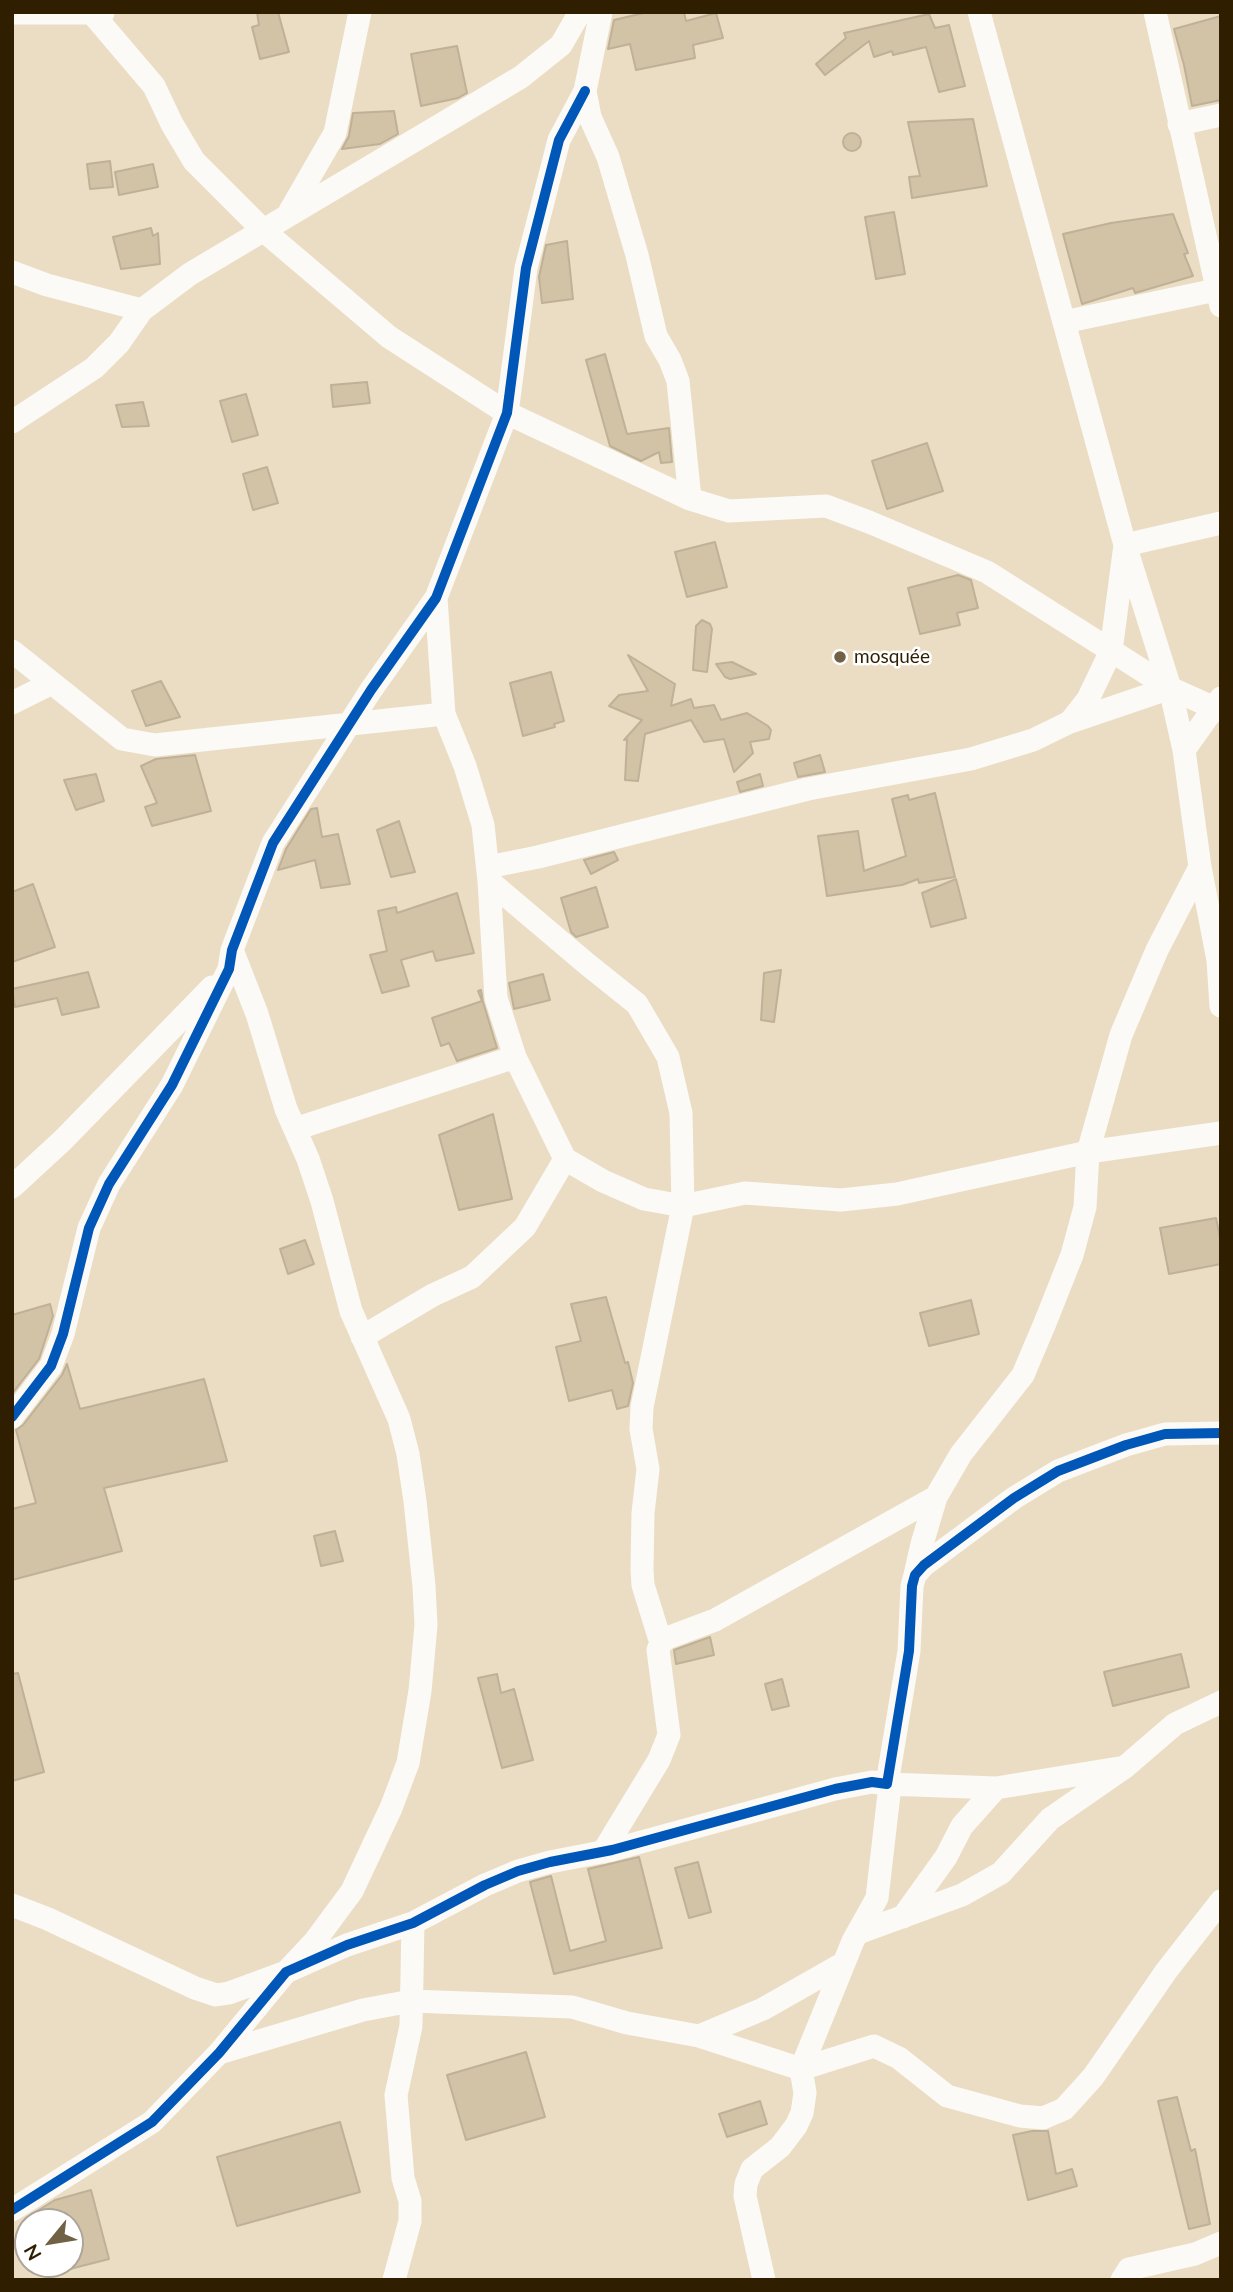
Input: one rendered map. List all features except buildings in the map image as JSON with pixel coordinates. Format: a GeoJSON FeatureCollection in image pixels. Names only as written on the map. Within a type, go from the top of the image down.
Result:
{"type":"FeatureCollection","features":[{"type":"Feature","properties":{"kind":"street"},"geometry":{"type":"LineString","coordinates":[[288,214],[335,132],[360,12]]}},
{"type":"Feature","properties":{"kind":"street"},"geometry":{"type":"LineString","coordinates":[[12,422],[37,403],[94,368],[119,343],[142,310],[190,274],[521,77],[561,45],[580,12]]}},
{"type":"Feature","properties":{"kind":"street"},"geometry":{"type":"LineString","coordinates":[[12,1417],[51,1366],[63,1334],[89,1228],[109,1184],[172,1085],[230,960],[274,843],[348,726],[436,598],[507,413],[526,268],[559,140],[585,91],[601,12]]}},
{"type":"Feature","properties":{"kind":"street"},"geometry":{"type":"LineString","coordinates":[[979,12],[1125,545],[1170,688],[1184,750],[1199,867],[1218,960],[1221,1006]]}},
{"type":"Feature","properties":{"kind":"street"},"geometry":{"type":"LineString","coordinates":[[1064,321],[1218,298],[1155,12]]}},
{"type":"Feature","properties":{"kind":"street"},"geometry":{"type":"LineString","coordinates":[[12,13],[98,13],[154,86],[194,161],[263,230],[389,337],[507,413],[690,499],[729,511],[826,506],[987,572],[1170,688],[1219,706],[1184,750]]}},
{"type":"Feature","properties":{"kind":"street"},"geometry":{"type":"LineString","coordinates":[[585,91],[590,117],[608,157],[637,255],[656,336],[678,381],[690,499]]}},
{"type":"Feature","properties":{"kind":"street"},"geometry":{"type":"LineString","coordinates":[[1179,124],[1221,115]]}},
{"type":"Feature","properties":{"kind":"street"},"geometry":{"type":"LineString","coordinates":[[12,272],[47,285],[142,310]]}},
{"type":"Feature","properties":{"kind":"street"},"geometry":{"type":"LineString","coordinates":[[12,410],[37,403]]}},
{"type":"Feature","properties":{"kind":"street"},"geometry":{"type":"LineString","coordinates":[[1125,545],[1221,523]]}},
{"type":"Feature","properties":{"kind":"street"},"geometry":{"type":"LineString","coordinates":[[1070,722],[1088,699],[1111,651],[1125,545]]}},
{"type":"Feature","properties":{"kind":"street"},"geometry":{"type":"LineString","coordinates":[[436,598],[444,714],[465,766],[483,825],[496,998],[515,1057],[565,1159],[603,1181],[644,1199],[683,1206],[745,1193],[841,1200],[897,1194],[1088,1152],[1221,1133]]}},
{"type":"Feature","properties":{"kind":"street"},"geometry":{"type":"LineString","coordinates":[[12,651],[122,739],[155,746],[444,714]]}},
{"type":"Feature","properties":{"kind":"street"},"geometry":{"type":"LineString","coordinates":[[12,703],[52,683]]}},
{"type":"Feature","properties":{"kind":"street"},"geometry":{"type":"LineString","coordinates":[[488,874],[538,857],[808,789],[971,759],[1033,740],[1070,722],[1170,688]]}},
{"type":"Feature","properties":{"kind":"street"},"geometry":{"type":"LineString","coordinates":[[764,2280],[745,2196],[746,2184],[752,2169],[780,2147],[796,2126],[805,2094],[801,2068],[844,1963],[877,1898],[889,1794],[887,1784],[909,1651],[912,1586],[936,1497],[961,1454],[1023,1375],[1072,1255],[1085,1207],[1088,1152],[1121,1035],[1157,950],[1199,867]]}},
{"type":"Feature","properties":{"kind":"street"},"geometry":{"type":"LineString","coordinates":[[488,874],[587,964],[636,1004],[667,1057],[681,1113],[683,1206],[642,1407],[641,1429],[648,1469],[643,1513],[643,1585],[661,1643]]}},
{"type":"Feature","properties":{"kind":"street"},"geometry":{"type":"LineString","coordinates":[[12,2210],[152,2122],[219,2053],[315,1941],[352,1891],[391,1808],[408,1763],[420,1691],[426,1625],[408,1454],[399,1419],[351,1311],[322,1201],[286,1109],[257,1014],[230,960]]}},
{"type":"Feature","properties":{"kind":"street"},"geometry":{"type":"LineString","coordinates":[[12,1187],[63,1140],[230,960]]}},
{"type":"Feature","properties":{"kind":"street"},"geometry":{"type":"LineString","coordinates":[[295,1129],[515,1057]]}},
{"type":"Feature","properties":{"kind":"street"},"geometry":{"type":"LineString","coordinates":[[362,1338],[433,1295],[472,1277],[524,1227],[565,1159]]}},
{"type":"Feature","properties":{"kind":"street"},"geometry":{"type":"LineString","coordinates":[[915,1575],[1014,1497],[1058,1471],[1126,1445],[1165,1434],[1221,1433]]}},
{"type":"Feature","properties":{"kind":"street"},"geometry":{"type":"LineString","coordinates":[[603,1852],[659,1760],[669,1735],[658,1650],[661,1643],[667,1638],[715,1620],[936,1497]]}},
{"type":"Feature","properties":{"kind":"street"},"geometry":{"type":"LineString","coordinates":[[858,1933],[962,1895],[1001,1873],[1050,1819],[1125,1767],[1174,1724],[1221,1702]]}},
{"type":"Feature","properties":{"kind":"street"},"geometry":{"type":"LineString","coordinates":[[12,1905],[216,1995],[229,1993],[347,1945],[413,1923],[518,1871],[603,1852],[835,1789],[872,1782],[996,1788],[1125,1767]]}},
{"type":"Feature","properties":{"kind":"street"},"geometry":{"type":"LineString","coordinates":[[903,1917],[946,1857],[962,1826],[996,1788]]}},
{"type":"Feature","properties":{"kind":"street"},"geometry":{"type":"LineString","coordinates":[[219,2053],[363,2010],[411,2001],[572,2007],[627,2023],[699,2036],[801,2068],[874,2046],[899,2058],[947,2096],[1020,2116],[1043,2118],[1064,2109],[1093,2077],[1167,1970],[1221,1901]]}},
{"type":"Feature","properties":{"kind":"street"},"geometry":{"type":"LineString","coordinates":[[394,2280],[410,2221],[410,2201],[403,2178],[396,2095],[411,2026],[413,1923]]}},
{"type":"Feature","properties":{"kind":"street"},"geometry":{"type":"LineString","coordinates":[[699,2036],[763,2009],[844,1963]]}},
{"type":"Feature","properties":{"kind":"street"},"geometry":{"type":"LineString","coordinates":[[1122,2280],[1129,2269],[1195,2254],[1221,2243]]}},
{"type":"Feature","properties":{"kind":"cycle path"},"geometry":{"type":"LineString","coordinates":[[12,1417],[51,1366],[63,1334],[89,1228],[109,1184],[172,1085],[229,969],[232,950],[273,843],[371,690],[436,598],[507,413],[526,268],[559,140],[585,91]]}},
{"type":"Feature","properties":{"kind":"cycle path"},"geometry":{"type":"LineString","coordinates":[[12,2210],[152,2122],[219,2053],[286,1972],[347,1945],[413,1923],[518,1871],[612,1850],[835,1789],[872,1782],[887,1784],[909,1651],[912,1586],[915,1575],[924,1565],[1014,1498],[1058,1471],[1126,1445],[1165,1434],[1221,1433]]}},
{"type":"Feature","properties":{"kind":"place","name":"mosquée"},"geometry":{"type":"Point","coordinates":[840,657]}}]}
